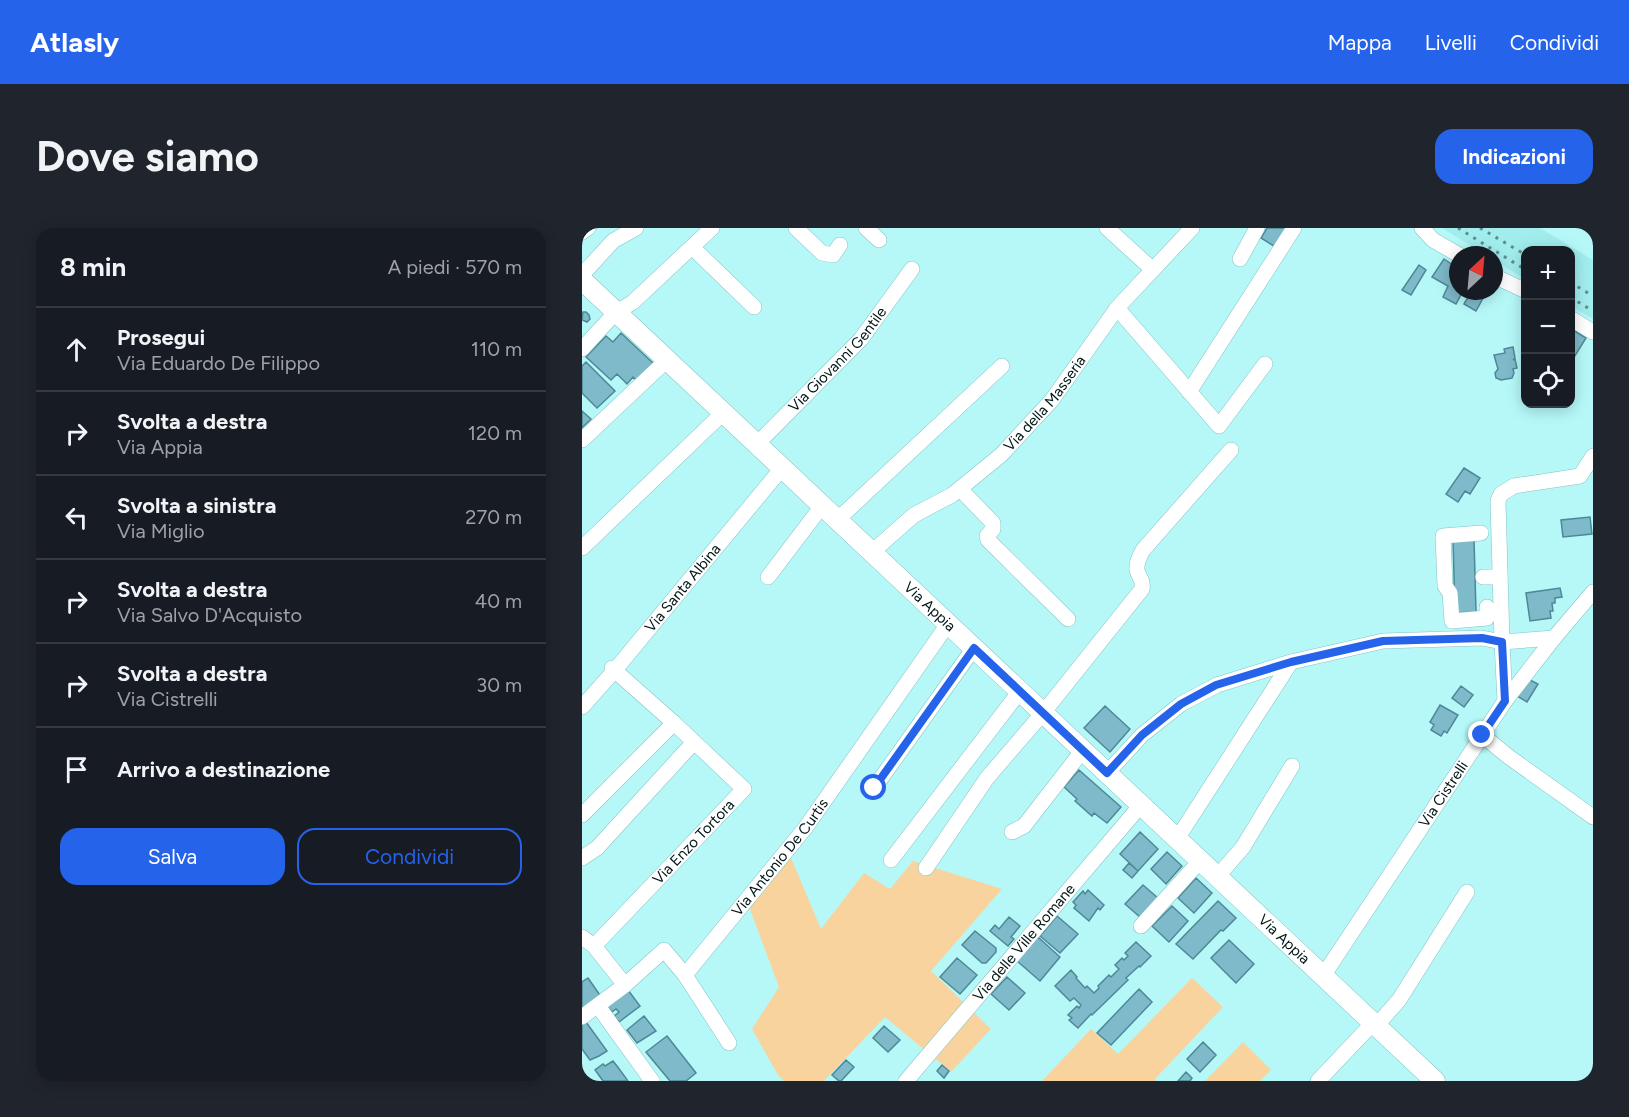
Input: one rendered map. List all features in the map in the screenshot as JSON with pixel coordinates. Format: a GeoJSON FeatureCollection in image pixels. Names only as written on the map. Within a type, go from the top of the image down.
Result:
{"type":"FeatureCollection","features":[{"type":"Feature","properties":{"kind":"main road","name":"Via Appia"},"geometry":{"type":"LineString","coordinates":[[582,280],[1435,1081]]}},
{"type":"Feature","properties":{"kind":"street"},"geometry":{"type":"LineString","coordinates":[[582,232],[588,228]]}},
{"type":"Feature","properties":{"kind":"street"},"geometry":{"type":"LineString","coordinates":[[582,275],[613,242],[636,228]]}},
{"type":"Feature","properties":{"kind":"street"},"geometry":{"type":"LineString","coordinates":[[582,349],[616,312],[633,302],[712,228]]}},
{"type":"Feature","properties":{"kind":"street"},"geometry":{"type":"LineString","coordinates":[[796,228],[822,253],[833,255],[840,245]]}},
{"type":"Feature","properties":{"kind":"street"},"geometry":{"type":"LineString","coordinates":[[866,228],[879,240]]}},
{"type":"Feature","properties":{"kind":"street"},"geometry":{"type":"LineString","coordinates":[[1107,228],[1152,269]]}},
{"type":"Feature","properties":{"kind":"street","name":"Via della Masseria"},"geometry":{"type":"LineString","coordinates":[[872,552],[914,515],[952,495],[1001,455],[1052,400],[1117,308],[1192,228]]}},
{"type":"Feature","properties":{"kind":"street"},"geometry":{"type":"LineString","coordinates":[[1240,259],[1257,228]]}},
{"type":"Feature","properties":{"kind":"street"},"geometry":{"type":"LineString","coordinates":[[1189,392],[1294,228]]}},
{"type":"Feature","properties":{"kind":"street"},"geometry":{"type":"LineString","coordinates":[[1422,228],[1433,240],[1449,249]]}},
{"type":"Feature","properties":{"kind":"street"},"geometry":{"type":"LineString","coordinates":[[692,247],[754,307]]}},
{"type":"Feature","properties":{"kind":"street","name":"Via Giovanni Gentile"},"geometry":{"type":"LineString","coordinates":[[757,444],[861,339],[912,269]]}},
{"type":"Feature","properties":{"kind":"street"},"geometry":{"type":"LineString","coordinates":[[1503,280],[1521,289]]}},
{"type":"Feature","properties":{"kind":"street"},"geometry":{"type":"LineString","coordinates":[[1117,308],[1219,426],[1265,364]]}},
{"type":"Feature","properties":{"kind":"street"},"geometry":{"type":"LineString","coordinates":[[1575,321],[1593,332]]}},
{"type":"Feature","properties":{"kind":"street"},"geometry":{"type":"LineString","coordinates":[[582,440],[667,360]]}},
{"type":"Feature","properties":{"kind":"street"},"geometry":{"type":"LineString","coordinates":[[837,520],[1002,366]]}},
{"type":"Feature","properties":{"kind":"street"},"geometry":{"type":"LineString","coordinates":[[582,548],[723,413]]}},
{"type":"Feature","properties":{"kind":"street"},"geometry":{"type":"LineString","coordinates":[[926,868],[987,778],[1043,713],[1143,589],[1144,582],[1137,570],[1137,561],[1143,550],[1231,450]]}},
{"type":"Feature","properties":{"kind":"street"},"geometry":{"type":"LineString","coordinates":[[1505,701],[1502,642],[1492,615],[1500,577],[1498,501],[1501,494],[1514,486],[1580,476],[1593,456]]}},
{"type":"Feature","properties":{"kind":"street","name":"Via Santa Albina"},"geometry":{"type":"LineString","coordinates":[[582,707],[782,468]]}},
{"type":"Feature","properties":{"kind":"street"},"geometry":{"type":"LineString","coordinates":[[960,489],[993,523],[993,529],[987,536],[988,540],[1068,619]]}},
{"type":"Feature","properties":{"kind":"street"},"geometry":{"type":"LineString","coordinates":[[768,577],[822,506]]}},
{"type":"Feature","properties":{"kind":"street"},"geometry":{"type":"LineString","coordinates":[[1481,533],[1443,536],[1445,586],[1449,593],[1452,621],[1492,615]]}},
{"type":"Feature","properties":{"kind":"street"},"geometry":{"type":"LineString","coordinates":[[1483,577],[1500,577]]}},
{"type":"Feature","properties":{"kind":"street","name":"Via Cistrelli"},"geometry":{"type":"LineString","coordinates":[[1323,976],[1505,701],[1593,592]]}},
{"type":"Feature","properties":{"kind":"street","name":"Via Antonio De Curtis"},"geometry":{"type":"LineString","coordinates":[[685,975],[806,827],[948,624]]}},
{"type":"Feature","properties":{"kind":"street"},"geometry":{"type":"LineString","coordinates":[[1107,773],[1142,735],[1181,704],[1216,685],[1291,662],[1383,641],[1482,638],[1502,642],[1554,638]]}},
{"type":"Feature","properties":{"kind":"street"},"geometry":{"type":"LineString","coordinates":[[874,788],[974,648]]}},
{"type":"Feature","properties":{"kind":"street"},"geometry":{"type":"LineString","coordinates":[[1177,839],[1291,662]]}},
{"type":"Feature","properties":{"kind":"street","name":"Via Enzo Tortora"},"geometry":{"type":"LineString","coordinates":[[588,942],[744,789],[613,669]]}},
{"type":"Feature","properties":{"kind":"street"},"geometry":{"type":"LineString","coordinates":[[891,860],[1020,691]]}},
{"type":"Feature","properties":{"kind":"street"},"geometry":{"type":"LineString","coordinates":[[582,815],[674,723]]}},
{"type":"Feature","properties":{"kind":"street"},"geometry":{"type":"LineString","coordinates":[[1482,735],[1593,817]]}},
{"type":"Feature","properties":{"kind":"street"},"geometry":{"type":"LineString","coordinates":[[582,858],[597,848],[694,742]]}},
{"type":"Feature","properties":{"kind":"street"},"geometry":{"type":"LineString","coordinates":[[1012,832],[1024,826],[1083,750]]}},
{"type":"Feature","properties":{"kind":"street"},"geometry":{"type":"LineString","coordinates":[[1217,876],[1243,847],[1292,766]]}},
{"type":"Feature","properties":{"kind":"street","name":"Via delle Ville Romane"},"geometry":{"type":"LineString","coordinates":[[906,1081],[1141,805]]}},
{"type":"Feature","properties":{"kind":"street"},"geometry":{"type":"LineString","coordinates":[[1141,926],[1200,861]]}},
{"type":"Feature","properties":{"kind":"street"},"geometry":{"type":"LineString","coordinates":[[1317,1081],[1399,1000],[1467,892]]}},
{"type":"Feature","properties":{"kind":"street"},"geometry":{"type":"LineString","coordinates":[[588,942],[625,985]]}},
{"type":"Feature","properties":{"kind":"street"},"geometry":{"type":"LineString","coordinates":[[582,1017],[625,985],[664,950],[685,975],[729,1043]]}},
{"type":"Feature","properties":{"kind":"street"},"geometry":{"type":"LineString","coordinates":[[598,1006],[652,1081]]}},
{"type":"Feature","properties":{"kind":"shaded area"},"geometry":{"type":"Polygon","coordinates":[[[1442,228],[1540,228],[1570,246],[1521,246],[1521,277],[1503,266],[1503,246],[1471,246],[1442,228]]]}},
{"type":"Feature","properties":{"kind":"shaded area"},"geometry":{"type":"Polygon","coordinates":[[[1575,249],[1593,260],[1593,319],[1575,308],[1575,249]]]}},
{"type":"Feature","properties":{"kind":"shaded area"},"geometry":{"type":"Polygon","coordinates":[[[789,853],[821,929],[864,873],[890,889],[913,861],[1002,889],[931,971],[991,1029],[951,1072],[885,1017],[824,1081],[784,1081],[778,1075],[752,1029],[779,987],[748,904],[789,853]]]}},
{"type":"Feature","properties":{"kind":"shaded area"},"geometry":{"type":"Polygon","coordinates":[[[1192,978],[1223,1007],[1155,1079],[1156,1081],[1042,1081],[1091,1029],[1118,1054],[1192,978]]]}},
{"type":"Feature","properties":{"kind":"shaded area"},"geometry":{"type":"Polygon","coordinates":[[[1243,1042],[1271,1070],[1260,1081],[1205,1081],[1243,1042]]]}},
{"type":"Feature","properties":{"kind":"building"},"geometry":{"type":"Polygon","coordinates":[[[1267,228],[1290,228],[1277,248],[1261,238],[1267,228]]]}},
{"type":"Feature","properties":{"kind":"building"},"geometry":{"type":"Polygon","coordinates":[[[1444,259],[1449,262],[1449,300],[1458,300],[1456,304],[1443,297],[1448,286],[1432,277],[1444,259]]]}},
{"type":"Feature","properties":{"kind":"building"},"geometry":{"type":"Polygon","coordinates":[[[1419,265],[1426,270],[1411,295],[1402,290],[1419,265]]]}},
{"type":"Feature","properties":{"kind":"building"},"geometry":{"type":"Polygon","coordinates":[[[1466,300],[1482,300],[1476,311],[1464,304],[1466,300]]]}},
{"type":"Feature","properties":{"kind":"building"},"geometry":{"type":"Polygon","coordinates":[[[583,312],[589,315],[590,319],[587,322],[582,320],[583,312]]]}},
{"type":"Feature","properties":{"kind":"building"},"geometry":{"type":"Polygon","coordinates":[[[1575,331],[1586,338],[1575,356],[1575,331]]]}},
{"type":"Feature","properties":{"kind":"building"},"geometry":{"type":"Polygon","coordinates":[[[621,333],[655,365],[639,383],[633,377],[627,384],[617,374],[611,380],[586,357],[606,336],[613,342],[621,333]]]}},
{"type":"Feature","properties":{"kind":"building"},"geometry":{"type":"Polygon","coordinates":[[[1513,347],[1515,358],[1513,360],[1515,359],[1517,368],[1513,369],[1512,378],[1501,380],[1496,378],[1495,373],[1498,369],[1494,355],[1505,353],[1504,349],[1513,347]]]}},
{"type":"Feature","properties":{"kind":"building"},"geometry":{"type":"Polygon","coordinates":[[[586,362],[615,391],[597,408],[582,393],[582,366],[586,362]]]}},
{"type":"Feature","properties":{"kind":"building"},"geometry":{"type":"Polygon","coordinates":[[[582,411],[591,419],[582,428],[582,411]]]}},
{"type":"Feature","properties":{"kind":"building"},"geometry":{"type":"Polygon","coordinates":[[[1464,468],[1480,478],[1470,494],[1465,491],[1458,502],[1446,494],[1464,468]]]}},
{"type":"Feature","properties":{"kind":"building"},"geometry":{"type":"Polygon","coordinates":[[[1590,517],[1592,534],[1563,537],[1561,520],[1590,517]]]}},
{"type":"Feature","properties":{"kind":"building"},"geometry":{"type":"Polygon","coordinates":[[[1474,538],[1476,612],[1455,613],[1453,539],[1474,538]]]}},
{"type":"Feature","properties":{"kind":"building"},"geometry":{"type":"Polygon","coordinates":[[[1560,588],[1562,597],[1555,598],[1555,603],[1552,603],[1551,618],[1530,621],[1526,593],[1560,588]]]}},
{"type":"Feature","properties":{"kind":"building"},"geometry":{"type":"Polygon","coordinates":[[[1528,679],[1538,684],[1527,702],[1517,696],[1528,679]]]}},
{"type":"Feature","properties":{"kind":"building"},"geometry":{"type":"Polygon","coordinates":[[[1461,686],[1473,695],[1464,707],[1452,698],[1461,686]]]}},
{"type":"Feature","properties":{"kind":"building"},"geometry":{"type":"Polygon","coordinates":[[[1440,705],[1458,715],[1447,733],[1444,731],[1441,736],[1431,730],[1434,725],[1430,722],[1440,705]]]}},
{"type":"Feature","properties":{"kind":"building"},"geometry":{"type":"Polygon","coordinates":[[[1105,706],[1130,729],[1110,752],[1084,728],[1105,706]]]}},
{"type":"Feature","properties":{"kind":"building"},"geometry":{"type":"Polygon","coordinates":[[[1079,770],[1121,807],[1107,823],[1094,813],[1092,816],[1075,801],[1077,799],[1064,787],[1079,770]]]}},
{"type":"Feature","properties":{"kind":"building"},"geometry":{"type":"Polygon","coordinates":[[[1140,832],[1158,849],[1138,871],[1120,854],[1140,832]]]}},
{"type":"Feature","properties":{"kind":"building"},"geometry":{"type":"Polygon","coordinates":[[[1167,852],[1182,866],[1166,884],[1151,869],[1167,852]]]}},
{"type":"Feature","properties":{"kind":"building"},"geometry":{"type":"Polygon","coordinates":[[[1129,863],[1138,871],[1132,878],[1123,870],[1129,863]]]}},
{"type":"Feature","properties":{"kind":"building"},"geometry":{"type":"Polygon","coordinates":[[[1196,878],[1212,893],[1194,913],[1178,898],[1196,878]]]}},
{"type":"Feature","properties":{"kind":"building"},"geometry":{"type":"Polygon","coordinates":[[[1143,885],[1158,898],[1141,918],[1125,904],[1143,885]]]}},
{"type":"Feature","properties":{"kind":"building"},"geometry":{"type":"Polygon","coordinates":[[[1088,890],[1104,905],[1100,910],[1098,908],[1089,921],[1074,908],[1076,905],[1073,902],[1083,891],[1085,894],[1088,890]]]}},
{"type":"Feature","properties":{"kind":"building"},"geometry":{"type":"Polygon","coordinates":[[[1218,901],[1236,918],[1193,959],[1176,944],[1218,901]]]}},
{"type":"Feature","properties":{"kind":"building"},"geometry":{"type":"Polygon","coordinates":[[[1172,906],[1188,921],[1169,942],[1152,926],[1172,906]]]}},
{"type":"Feature","properties":{"kind":"building"},"geometry":{"type":"Polygon","coordinates":[[[1057,916],[1078,934],[1060,953],[1040,936],[1057,916]]]}},
{"type":"Feature","properties":{"kind":"building"},"geometry":{"type":"Polygon","coordinates":[[[1009,917],[1020,926],[1011,937],[1014,939],[1008,946],[990,931],[995,925],[999,929],[1009,917]]]}},
{"type":"Feature","properties":{"kind":"building"},"geometry":{"type":"Polygon","coordinates":[[[975,931],[996,948],[996,952],[986,963],[982,963],[962,945],[975,931]]]}},
{"type":"Feature","properties":{"kind":"building"},"geometry":{"type":"Polygon","coordinates":[[[1038,937],[1060,957],[1040,981],[1017,961],[1038,937]]]}},
{"type":"Feature","properties":{"kind":"building"},"geometry":{"type":"Polygon","coordinates":[[[1229,940],[1254,964],[1236,983],[1211,958],[1229,940]]]}},
{"type":"Feature","properties":{"kind":"building"},"geometry":{"type":"Polygon","coordinates":[[[1136,942],[1151,956],[1126,978],[1128,980],[1078,1028],[1069,1020],[1072,1018],[1068,1015],[1081,1005],[1074,998],[1070,1001],[1055,986],[1071,970],[1085,988],[1087,986],[1094,993],[1109,975],[1111,977],[1119,969],[1115,965],[1128,956],[1125,953],[1136,942]]]}},
{"type":"Feature","properties":{"kind":"building"},"geometry":{"type":"Polygon","coordinates":[[[957,958],[977,975],[960,994],[940,977],[957,958]]]}},
{"type":"Feature","properties":{"kind":"building"},"geometry":{"type":"Polygon","coordinates":[[[1007,977],[1025,993],[1009,1010],[991,994],[1007,977]]]}},
{"type":"Feature","properties":{"kind":"building"},"geometry":{"type":"Polygon","coordinates":[[[588,978],[602,998],[582,1012],[582,982],[588,978]]]}},
{"type":"Feature","properties":{"kind":"building"},"geometry":{"type":"Polygon","coordinates":[[[1139,989],[1152,1002],[1111,1045],[1097,1033],[1139,989]]]}},
{"type":"Feature","properties":{"kind":"building"},"geometry":{"type":"Polygon","coordinates":[[[628,990],[640,1006],[619,1022],[614,1016],[619,1012],[616,1009],[612,1012],[607,1006],[628,990]]]}},
{"type":"Feature","properties":{"kind":"building"},"geometry":{"type":"Polygon","coordinates":[[[644,1016],[656,1031],[637,1043],[627,1030],[644,1016]]]}},
{"type":"Feature","properties":{"kind":"building"},"geometry":{"type":"Polygon","coordinates":[[[586,1022],[607,1051],[590,1060],[582,1049],[582,1025],[586,1022]]]}},
{"type":"Feature","properties":{"kind":"building"},"geometry":{"type":"Polygon","coordinates":[[[884,1026],[900,1040],[888,1052],[873,1038],[884,1026]]]}},
{"type":"Feature","properties":{"kind":"building"},"geometry":{"type":"Polygon","coordinates":[[[667,1036],[696,1073],[686,1081],[670,1081],[646,1052],[667,1036]]]}},
{"type":"Feature","properties":{"kind":"building"},"geometry":{"type":"Polygon","coordinates":[[[1203,1042],[1216,1055],[1200,1072],[1187,1059],[1203,1042]]]}},
{"type":"Feature","properties":{"kind":"building"},"geometry":{"type":"Polygon","coordinates":[[[846,1060],[854,1067],[839,1081],[832,1075],[846,1060]]]}},
{"type":"Feature","properties":{"kind":"building"},"geometry":{"type":"Polygon","coordinates":[[[613,1061],[628,1081],[603,1081],[595,1070],[613,1061]]]}},
{"type":"Feature","properties":{"kind":"building"},"geometry":{"type":"Polygon","coordinates":[[[942,1065],[949,1071],[944,1078],[937,1071],[942,1065]]]}},
{"type":"Feature","properties":{"kind":"building"},"geometry":{"type":"Polygon","coordinates":[[[1186,1072],[1192,1078],[1190,1081],[1178,1081],[1186,1072]]]}},
{"type":"Feature","properties":{"kind":"railway"},"geometry":{"type":"LineString","coordinates":[[1458,228],[1521,267]]}},
{"type":"Feature","properties":{"kind":"railway"},"geometry":{"type":"LineString","coordinates":[[1480,228],[1521,252]]}},
{"type":"Feature","properties":{"kind":"railway"},"geometry":{"type":"LineString","coordinates":[[1575,285],[1593,296]]}},
{"type":"Feature","properties":{"kind":"railway"},"geometry":{"type":"LineString","coordinates":[[1575,300],[1593,311]]}},
{"type":"Feature","properties":{"kind":"route"},"geometry":{"type":"LineString","coordinates":[[874,788],[974,648],[1107,773],[1142,735],[1181,704],[1216,685],[1291,662],[1383,641],[1482,638],[1502,642],[1505,701],[1482,735]]}}]}
